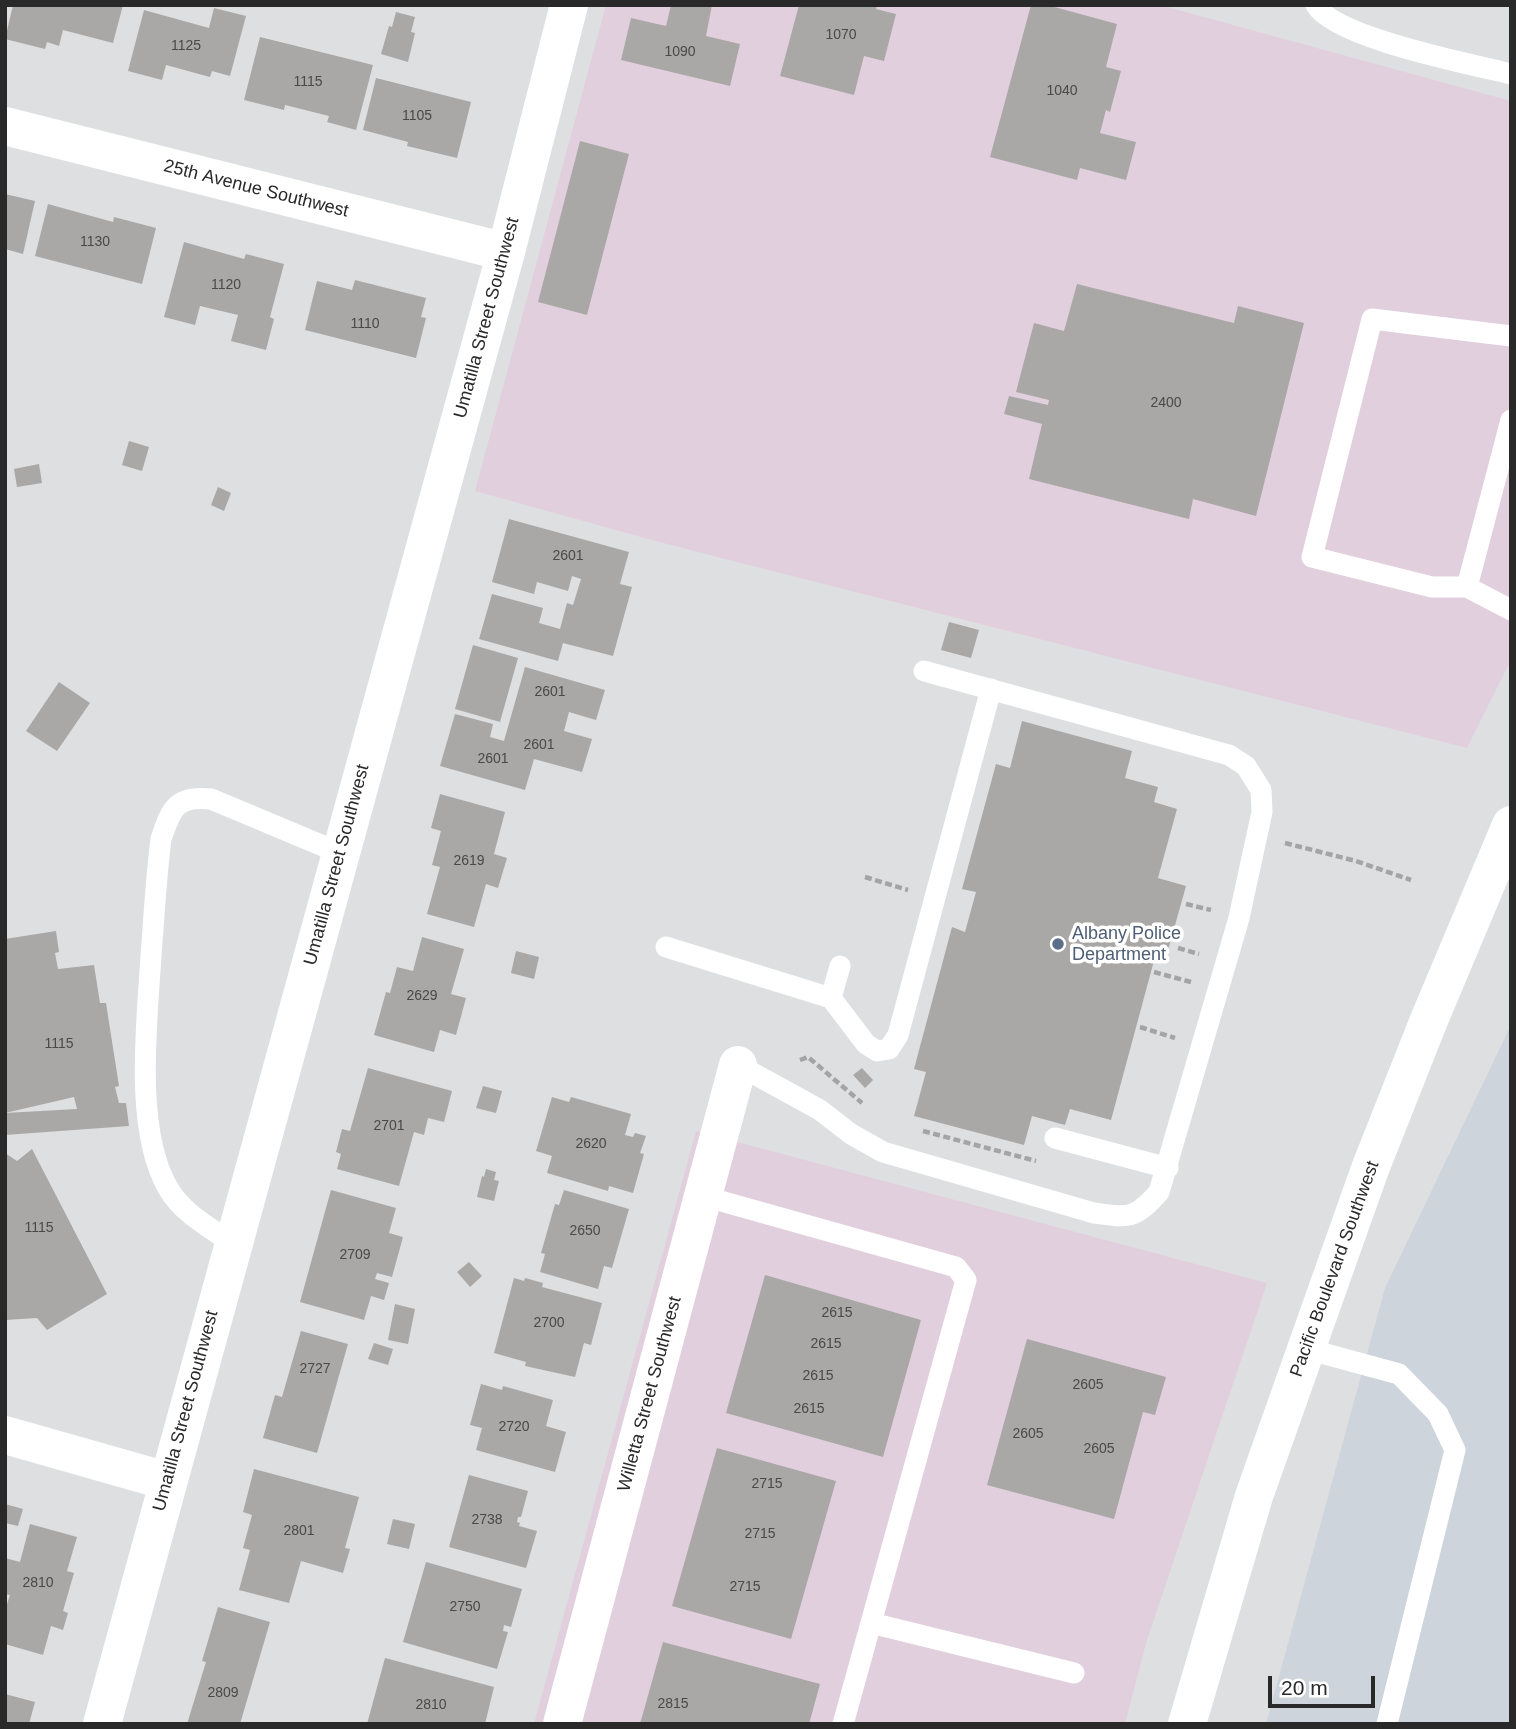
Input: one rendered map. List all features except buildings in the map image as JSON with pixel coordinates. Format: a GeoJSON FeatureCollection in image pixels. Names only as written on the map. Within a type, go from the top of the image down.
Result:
{"type":"FeatureCollection","features":[{"type":"Feature","properties":{"kind":"street","name":"Umatilla Street Southwest"},"geometry":{"type":"LineString","coordinates":[[102,1724],[506,252],[569,5]]}},
{"type":"Feature","properties":{"kind":"street","name":"25th Avenue Southwest"},"geometry":{"type":"LineString","coordinates":[[5,126],[506,252]]}},
{"type":"Feature","properties":{"kind":"street","name":"Pacific Boulevard Southwest"},"geometry":{"type":"LineString","coordinates":[[1187,1724],[1254,1496],[1370,1168],[1511,825]]}},
{"type":"Feature","properties":{"kind":"street","name":"Willetta Street Southwest"},"geometry":{"type":"LineString","coordinates":[[562,1724],[738,1065]]}},
{"type":"Feature","properties":{"kind":"street"},"geometry":{"type":"LineString","coordinates":[[5,1436],[167,1481]]}},
{"type":"Feature","properties":{"kind":"lane"},"geometry":{"type":"LineString","coordinates":[[1316,5],[1321,13],[1362,35],[1511,74]]}},
{"type":"Feature","properties":{"kind":"lane"},"geometry":{"type":"LineString","coordinates":[[1511,336],[1372,319],[1312,557],[1432,587],[1467,587],[1511,610]]}},
{"type":"Feature","properties":{"kind":"lane"},"geometry":{"type":"LineString","coordinates":[[1467,587],[1511,420]]}},
{"type":"Feature","properties":{"kind":"lane"},"geometry":{"type":"LineString","coordinates":[[738,1065],[820,1110],[850,1134],[883,1152],[1094,1213],[1122,1217],[1142,1211],[1160,1192],[1250,875],[1262,812],[1261,790],[1246,766],[1228,755],[924,671]]}},
{"type":"Feature","properties":{"kind":"lane"},"geometry":{"type":"LineString","coordinates":[[666,947],[831,998],[866,1044],[877,1051],[889,1049],[898,1035],[992,689]]}},
{"type":"Feature","properties":{"kind":"lane"},"geometry":{"type":"LineString","coordinates":[[232,1243],[182,1208],[167,1187],[152,1144],[147,1114],[146,1029],[161,839],[167,820],[177,805],[192,797],[211,799],[340,853]]}},
{"type":"Feature","properties":{"kind":"lane"},"geometry":{"type":"LineString","coordinates":[[831,998],[840,967]]}},
{"type":"Feature","properties":{"kind":"lane"},"geometry":{"type":"LineString","coordinates":[[1055,1138],[1168,1168]]}},
{"type":"Feature","properties":{"kind":"lane"},"geometry":{"type":"LineString","coordinates":[[703,1196],[956,1267],[966,1280],[843,1724]]}},
{"type":"Feature","properties":{"kind":"lane"},"geometry":{"type":"LineString","coordinates":[[1307,1349],[1399,1374],[1438,1414],[1455,1450],[1387,1724]]}},
{"type":"Feature","properties":{"kind":"lane"},"geometry":{"type":"LineString","coordinates":[[871,1623],[1074,1674]]}},
{"type":"Feature","properties":{"kind":"path"},"geometry":{"type":"LineString","coordinates":[[1276,841],[1356,861],[1412,880]]}},
{"type":"Feature","properties":{"kind":"path"},"geometry":{"type":"LineString","coordinates":[[865,877],[916,892]]}},
{"type":"Feature","properties":{"kind":"path"},"geometry":{"type":"LineString","coordinates":[[1154,972],[1219,990]]}},
{"type":"Feature","properties":{"kind":"path"},"geometry":{"type":"LineString","coordinates":[[1140,1027],[1202,1046]]}},
{"type":"Feature","properties":{"kind":"path"},"geometry":{"type":"LineString","coordinates":[[800,1060],[808,1057],[864,1105]]}},
{"type":"Feature","properties":{"kind":"path"},"geometry":{"type":"LineString","coordinates":[[910,1127],[1042,1163]]}},
{"type":"Feature","properties":{"kind":"shaded area"},"geometry":{"type":"Polygon","coordinates":[[[606,5],[1160,5],[1511,101],[1511,660],[1467,748],[659,542],[475,491],[606,5]]]}},
{"type":"Feature","properties":{"kind":"shaded area"},"geometry":{"type":"Polygon","coordinates":[[[1511,1025],[1511,1724],[1266,1724],[1385,1288],[1511,1025]]]}},
{"type":"Feature","properties":{"kind":"shaded area"},"geometry":{"type":"Polygon","coordinates":[[[696,1131],[1267,1283],[1146,1643],[1125,1724],[534,1724],[696,1131]]]}},
{"type":"Feature","properties":{"kind":"place","name":"Albany Police Department"},"geometry":{"type":"Point","coordinates":[1058,944]}}]}
